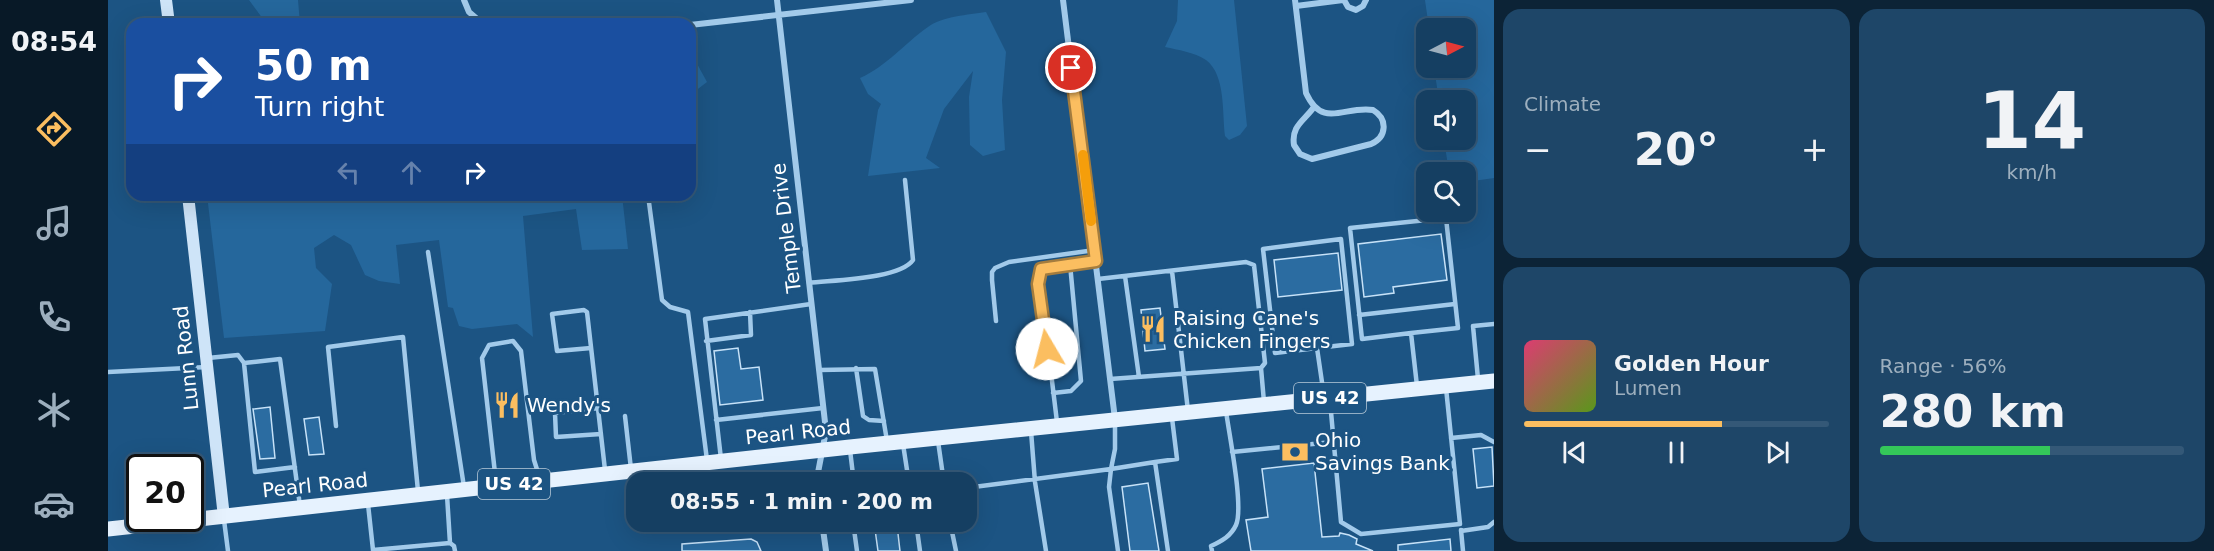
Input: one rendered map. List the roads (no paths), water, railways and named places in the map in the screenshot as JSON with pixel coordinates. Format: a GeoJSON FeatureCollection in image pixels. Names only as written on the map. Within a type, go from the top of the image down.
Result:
{"type":"FeatureCollection","features":[{"type":"Feature","properties":{"kind":"main road","name":"Pearl Road"},"geometry":{"type":"LineString","coordinates":[[108,529],[895,442],[1494,381]]}},
{"type":"Feature","properties":{"kind":"street"},"geometry":{"type":"LineString","coordinates":[[166,0],[168,18]]}},
{"type":"Feature","properties":{"kind":"street"},"geometry":{"type":"LineString","coordinates":[[464,0],[469,12],[476,18]]}},
{"type":"Feature","properties":{"kind":"street","name":"Temple Drive"},"geometry":{"type":"LineString","coordinates":[[777,0],[826,431],[818,472]]}},
{"type":"Feature","properties":{"kind":"street"},"geometry":{"type":"LineString","coordinates":[[696,24],[911,0]]}},
{"type":"Feature","properties":{"kind":"street"},"geometry":{"type":"LineString","coordinates":[[1063,0],[1115,420]]}},
{"type":"Feature","properties":{"kind":"street"},"geometry":{"type":"LineString","coordinates":[[1314,107],[1297,124],[1293,133],[1294,145],[1305,157],[1312,159],[1371,144],[1383,133],[1382,117],[1373,110],[1324,113],[1314,107],[1306,93],[1296,3],[1344,0],[1348,7],[1356,10],[1364,6],[1366,0]]}},
{"type":"Feature","properties":{"kind":"street","name":"Lunn Road"},"geometry":{"type":"LineString","coordinates":[[189,201],[224,517]]}},
{"type":"Feature","properties":{"kind":"street"},"geometry":{"type":"LineString","coordinates":[[823,532],[826,551]]}},
{"type":"Feature","properties":{"kind":"lane"},"geometry":{"type":"LineString","coordinates":[[809,283],[896,272],[914,260],[905,180]]}},
{"type":"Feature","properties":{"kind":"lane"},"geometry":{"type":"LineString","coordinates":[[649,201],[662,300],[670,307],[688,312],[714,462]]}},
{"type":"Feature","properties":{"kind":"lane"},"geometry":{"type":"LineString","coordinates":[[1446,218],[1455,304],[1458,328],[1362,339],[1350,228],[1446,218]]}},
{"type":"Feature","properties":{"kind":"lane"},"geometry":{"type":"LineString","coordinates":[[1341,239],[1352,344],[1317,348],[1275,352],[1263,249],[1341,239]]}},
{"type":"Feature","properties":{"kind":"lane"},"geometry":{"type":"LineString","coordinates":[[996,321],[992,280],[992,272],[995,268],[1009,262],[1095,250]]}},
{"type":"Feature","properties":{"kind":"lane"},"geometry":{"type":"LineString","coordinates":[[428,252],[464,490]]}},
{"type":"Feature","properties":{"kind":"lane"},"geometry":{"type":"LineString","coordinates":[[1058,426],[1039,274],[1045,266],[1096,261]]}},
{"type":"Feature","properties":{"kind":"lane"},"geometry":{"type":"LineString","coordinates":[[1098,279],[1246,262],[1254,265],[1265,363],[1261,368],[1264,404]]}},
{"type":"Feature","properties":{"kind":"lane"},"geometry":{"type":"LineString","coordinates":[[1053,393],[1071,391],[1079,385],[1081,376],[1070,264]]}},
{"type":"Feature","properties":{"kind":"lane"},"geometry":{"type":"LineString","coordinates":[[1172,271],[1189,412]]}},
{"type":"Feature","properties":{"kind":"lane"},"geometry":{"type":"LineString","coordinates":[[1125,276],[1139,377]]}},
{"type":"Feature","properties":{"kind":"lane"},"geometry":{"type":"LineString","coordinates":[[714,462],[716,420],[705,319],[811,304]]}},
{"type":"Feature","properties":{"kind":"lane"},"geometry":{"type":"LineString","coordinates":[[1359,315],[1455,304]]}},
{"type":"Feature","properties":{"kind":"lane"},"geometry":{"type":"LineString","coordinates":[[591,348],[557,351],[552,314],[585,310],[591,348],[605,474]]}},
{"type":"Feature","properties":{"kind":"lane"},"geometry":{"type":"LineString","coordinates":[[706,341],[751,335],[750,312]]}},
{"type":"Feature","properties":{"kind":"lane"},"geometry":{"type":"LineString","coordinates":[[1478,383],[1473,326],[1494,324]]}},
{"type":"Feature","properties":{"kind":"lane"},"geometry":{"type":"LineString","coordinates":[[1411,333],[1418,389]]}},
{"type":"Feature","properties":{"kind":"lane"},"geometry":{"type":"LineString","coordinates":[[336,426],[328,347],[403,337],[419,495]]}},
{"type":"Feature","properties":{"kind":"lane"},"geometry":{"type":"LineString","coordinates":[[496,486],[482,358],[489,345],[513,341],[521,351],[534,460],[541,482]]}},
{"type":"Feature","properties":{"kind":"lane"},"geometry":{"type":"LineString","coordinates":[[1317,348],[1327,398],[1341,522],[1361,534],[1460,524]]}},
{"type":"Feature","properties":{"kind":"lane"},"geometry":{"type":"LineString","coordinates":[[108,372],[206,363],[238,355],[244,363],[255,472],[295,467]]}},
{"type":"Feature","properties":{"kind":"lane"},"geometry":{"type":"LineString","coordinates":[[244,363],[280,359],[301,508]]}},
{"type":"Feature","properties":{"kind":"lane"},"geometry":{"type":"LineString","coordinates":[[856,368],[863,416],[868,420],[884,421]]}},
{"type":"Feature","properties":{"kind":"lane"},"geometry":{"type":"LineString","coordinates":[[1110,380],[1261,368]]}},
{"type":"Feature","properties":{"kind":"lane"},"geometry":{"type":"LineString","coordinates":[[819,370],[875,369],[884,421],[895,442],[906,472]]}},
{"type":"Feature","properties":{"kind":"lane"},"geometry":{"type":"LineString","coordinates":[[1445,386],[1463,551]]}},
{"type":"Feature","properties":{"kind":"lane"},"geometry":{"type":"LineString","coordinates":[[598,408],[555,413],[555,426],[558,438],[600,434]]}},
{"type":"Feature","properties":{"kind":"lane"},"geometry":{"type":"LineString","coordinates":[[716,420],[823,408]]}},
{"type":"Feature","properties":{"kind":"lane"},"geometry":{"type":"LineString","coordinates":[[1212,551],[1211,546],[1227,538],[1237,524],[1238,501],[1226,408]]}},
{"type":"Feature","properties":{"kind":"lane"},"geometry":{"type":"LineString","coordinates":[[977,487],[1111,470],[1177,459],[1172,414]]}},
{"type":"Feature","properties":{"kind":"lane"},"geometry":{"type":"LineString","coordinates":[[625,416],[632,471]]}},
{"type":"Feature","properties":{"kind":"lane"},"geometry":{"type":"LineString","coordinates":[[1115,420],[1109,487],[1118,551]]}},
{"type":"Feature","properties":{"kind":"lane"},"geometry":{"type":"LineString","coordinates":[[1031,428],[1035,479],[1046,551]]}},
{"type":"Feature","properties":{"kind":"lane"},"geometry":{"type":"LineString","coordinates":[[1451,438],[1481,435],[1494,442]]}},
{"type":"Feature","properties":{"kind":"lane"},"geometry":{"type":"LineString","coordinates":[[938,438],[943,472]]}},
{"type":"Feature","properties":{"kind":"lane"},"geometry":{"type":"LineString","coordinates":[[1232,452],[1333,442]]}},
{"type":"Feature","properties":{"kind":"lane"},"geometry":{"type":"LineString","coordinates":[[850,447],[853,472]]}},
{"type":"Feature","properties":{"kind":"lane"},"geometry":{"type":"LineString","coordinates":[[1155,462],[1168,551]]}},
{"type":"Feature","properties":{"kind":"lane"},"geometry":{"type":"LineString","coordinates":[[447,492],[450,543],[454,546],[455,551]]}},
{"type":"Feature","properties":{"kind":"lane"},"geometry":{"type":"LineString","coordinates":[[367,501],[373,550]]}},
{"type":"Feature","properties":{"kind":"lane"},"geometry":{"type":"LineString","coordinates":[[224,517],[228,551]]}},
{"type":"Feature","properties":{"kind":"lane"},"geometry":{"type":"LineString","coordinates":[[1461,531],[1488,527],[1494,522]]}},
{"type":"Feature","properties":{"kind":"lane"},"geometry":{"type":"LineString","coordinates":[[854,532],[856,551]]}},
{"type":"Feature","properties":{"kind":"lane"},"geometry":{"type":"LineString","coordinates":[[917,532],[920,551]]}},
{"type":"Feature","properties":{"kind":"lane"},"geometry":{"type":"LineString","coordinates":[[952,532],[956,551]]}},
{"type":"Feature","properties":{"kind":"lane"},"geometry":{"type":"LineString","coordinates":[[366,551],[423,548],[450,543]]}},
{"type":"Feature","properties":{"kind":"place","name":"Raising Cane's Chicken Fingers"},"geometry":{"type":"Point","coordinates":[1153,329]}},
{"type":"Feature","properties":{"kind":"place","name":"Wendy's"},"geometry":{"type":"Point","coordinates":[507,405]}},
{"type":"Feature","properties":{"kind":"place","name":"Ohio Savings Bank"},"geometry":{"type":"Point","coordinates":[1295,452]}}]}
